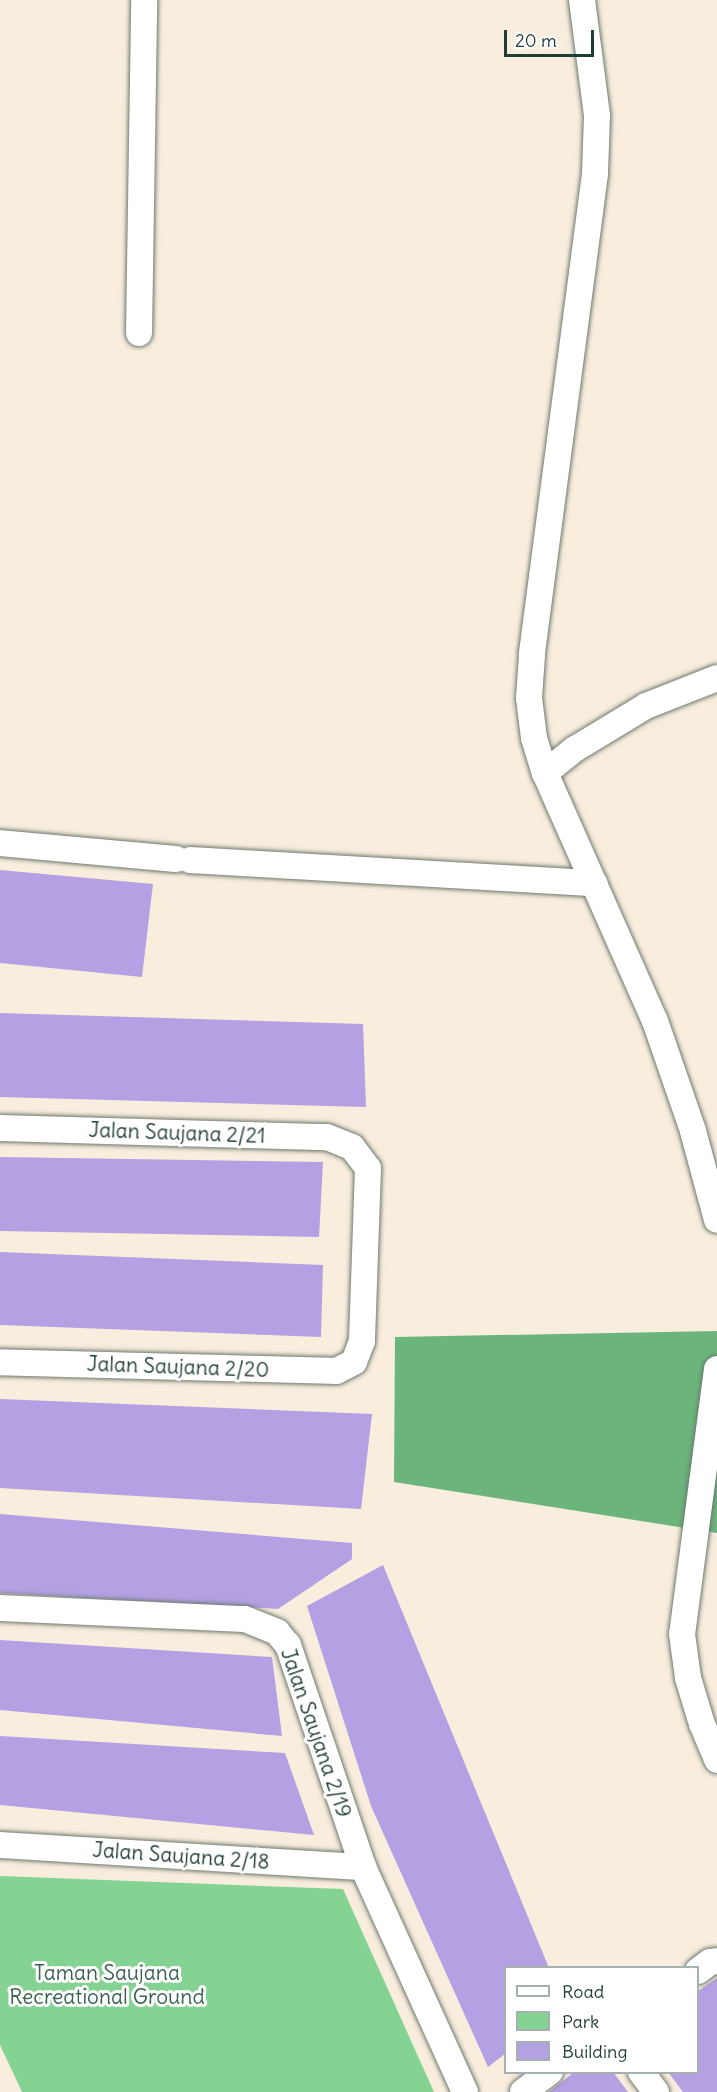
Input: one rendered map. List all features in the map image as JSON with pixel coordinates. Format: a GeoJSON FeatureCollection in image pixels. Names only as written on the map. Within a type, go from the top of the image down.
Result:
{"type":"FeatureCollection","features":[{"type":"Feature","properties":{"kind":"street"},"geometry":{"type":"LineString","coordinates":[[139,333],[144,0]]}},
{"type":"Feature","properties":{"kind":"street"},"geometry":{"type":"LineString","coordinates":[[582,0],[597,116],[595,174],[532,655],[529,698],[534,738],[544,773],[655,1022],[693,1131],[717,1221]]}},
{"type":"Feature","properties":{"kind":"street"},"geometry":{"type":"LineString","coordinates":[[544,773],[575,749],[646,706],[717,678]]}},
{"type":"Feature","properties":{"kind":"street"},"geometry":{"type":"LineString","coordinates":[[0,843],[183,860],[594,883]]}},
{"type":"Feature","properties":{"kind":"street","name":"Jalan Saujana 2/21"},"geometry":{"type":"LineString","coordinates":[[0,1128],[327,1137],[352,1147],[368,1168],[362,1341],[354,1362]]}},
{"type":"Feature","properties":{"kind":"street","name":"Jalan Saujana 2/20"},"geometry":{"type":"LineString","coordinates":[[0,1362],[336,1371],[354,1362]]}},
{"type":"Feature","properties":{"kind":"street"},"geometry":{"type":"LineString","coordinates":[[717,1369],[682,1634],[688,1678],[702,1724],[717,1760]]}},
{"type":"Feature","properties":{"kind":"street","name":"Jalan Saujana 2/19"},"geometry":{"type":"LineString","coordinates":[[0,1608],[245,1619],[277,1632],[288,1645],[363,1867],[465,2092]]}},
{"type":"Feature","properties":{"kind":"street","name":"Jalan Saujana 2/18"},"geometry":{"type":"LineString","coordinates":[[0,1845],[363,1867]]}},
{"type":"Feature","properties":{"kind":"street"},"geometry":{"type":"LineString","coordinates":[[699,1970],[710,1962],[717,1961]]}},
{"type":"Feature","properties":{"kind":"street"},"geometry":{"type":"LineString","coordinates":[[523,2092],[549,2074]]}},
{"type":"Feature","properties":{"kind":"street"},"geometry":{"type":"LineString","coordinates":[[642,2074],[656,2092]]}},
{"type":"Feature","properties":{"kind":"green space"},"geometry":{"type":"Polygon","coordinates":[[[717,1331],[717,1533],[394,1482],[395,1337],[717,1331]]]}},
{"type":"Feature","properties":{"kind":"green space","name":"Taman Saujana Recreational Ground"},"geometry":{"type":"Polygon","coordinates":[[[0,1876],[343,1889],[434,2092],[22,2092],[0,2045],[0,1876]]]}},
{"type":"Feature","properties":{"kind":"building"},"geometry":{"type":"Polygon","coordinates":[[[0,870],[153,884],[142,977],[0,963],[0,870]]]}},
{"type":"Feature","properties":{"kind":"building"},"geometry":{"type":"Polygon","coordinates":[[[0,1013],[363,1024],[366,1107],[0,1097],[0,1013]]]}},
{"type":"Feature","properties":{"kind":"building"},"geometry":{"type":"Polygon","coordinates":[[[0,1157],[323,1162],[319,1237],[0,1231],[0,1157]]]}},
{"type":"Feature","properties":{"kind":"building"},"geometry":{"type":"Polygon","coordinates":[[[0,1252],[323,1265],[321,1337],[0,1325],[0,1252]]]}},
{"type":"Feature","properties":{"kind":"building"},"geometry":{"type":"Polygon","coordinates":[[[0,1399],[372,1414],[361,1509],[0,1488],[0,1399]]]}},
{"type":"Feature","properties":{"kind":"building"},"geometry":{"type":"Polygon","coordinates":[[[0,1514],[352,1543],[352,1559],[278,1609],[0,1593],[0,1514]]]}},
{"type":"Feature","properties":{"kind":"building"},"geometry":{"type":"Polygon","coordinates":[[[383,1565],[548,1966],[504,1966],[504,2055],[488,2067],[371,1806],[307,1606],[383,1565]]]}},
{"type":"Feature","properties":{"kind":"building"},"geometry":{"type":"Polygon","coordinates":[[[0,1640],[272,1657],[282,1736],[0,1710],[0,1640]]]}},
{"type":"Feature","properties":{"kind":"building"},"geometry":{"type":"Polygon","coordinates":[[[0,1736],[285,1753],[314,1835],[0,1805],[0,1736]]]}},
{"type":"Feature","properties":{"kind":"building"},"geometry":{"type":"Polygon","coordinates":[[[717,1978],[717,2092],[683,2092],[670,2074],[699,2074],[699,1990],[717,1978]]]}},
{"type":"Feature","properties":{"kind":"building"},"geometry":{"type":"Polygon","coordinates":[[[572,2074],[614,2074],[628,2092],[549,2092],[572,2074]]]}}]}
